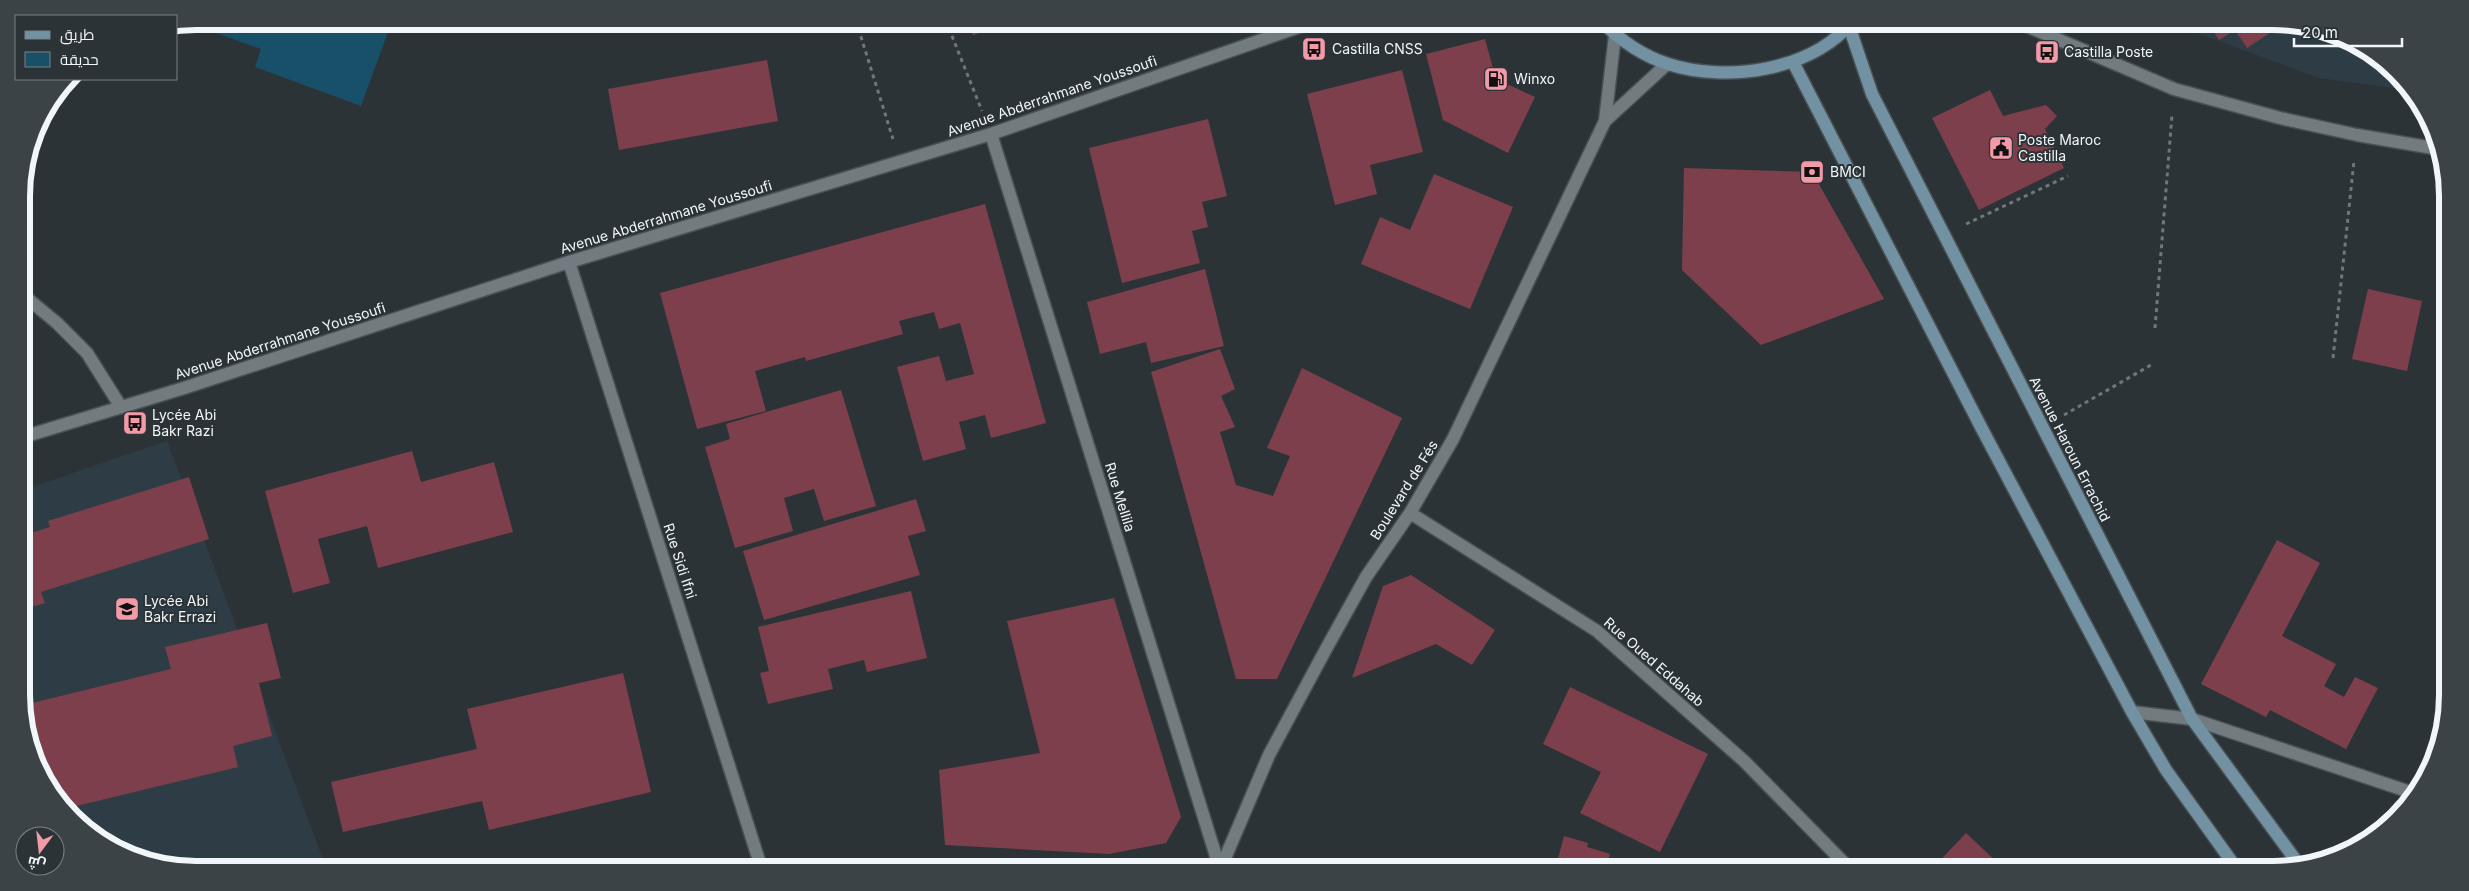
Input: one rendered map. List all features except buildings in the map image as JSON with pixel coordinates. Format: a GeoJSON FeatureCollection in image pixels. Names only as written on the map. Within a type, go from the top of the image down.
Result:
{"type":"FeatureCollection","features":[{"type":"Feature","properties":{"kind":"main road"},"geometry":{"type":"LineString","coordinates":[[1609,30],[1615,36],[1640,52],[1667,64],[1709,74],[1749,71],[1793,62],[1823,46],[1843,30]]}},
{"type":"Feature","properties":{"kind":"main road","name":"Avenue Haroun Errachid"},"geometry":{"type":"LineString","coordinates":[[1853,30],[1872,94],[2192,719],[2295,859]]}},
{"type":"Feature","properties":{"kind":"main road"},"geometry":{"type":"LineString","coordinates":[[1793,62],[1982,429],[2132,712],[2166,770],[2231,861]]}},
{"type":"Feature","properties":{"kind":"street","name":"Avenue Abderrahmane Youssoufi"},"geometry":{"type":"LineString","coordinates":[[30,436],[184,388],[569,262],[991,134],[1290,30]]}},
{"type":"Feature","properties":{"kind":"street"},"geometry":{"type":"LineString","coordinates":[[2036,30],[2174,89],[2357,135],[2431,148]]}},
{"type":"Feature","properties":{"kind":"street","name":"Boulevard de Fés"},"geometry":{"type":"LineString","coordinates":[[1224,861],[1270,755],[1326,649],[1366,577],[1410,513],[1453,439],[1605,121],[1615,36]]}},
{"type":"Feature","properties":{"kind":"street","name":"Boulevard de Fés"},"geometry":{"type":"LineString","coordinates":[[1605,121],[1667,64]]}},
{"type":"Feature","properties":{"kind":"street","name":"Rue Mellila"},"geometry":{"type":"LineString","coordinates":[[991,134],[1218,861]]}},
{"type":"Feature","properties":{"kind":"street","name":"Rue Sidi Ifni"},"geometry":{"type":"LineString","coordinates":[[569,262],[759,861]]}},
{"type":"Feature","properties":{"kind":"street"},"geometry":{"type":"LineString","coordinates":[[30,301],[57,323],[87,353],[121,407]]}},
{"type":"Feature","properties":{"kind":"street","name":"Rue Oued Eddahab"},"geometry":{"type":"LineString","coordinates":[[1410,513],[1597,630],[1744,761],[1841,861]]}},
{"type":"Feature","properties":{"kind":"street"},"geometry":{"type":"LineString","coordinates":[[2132,712],[2192,719],[2408,791]]}},
{"type":"Feature","properties":{"kind":"path"},"geometry":{"type":"LineString","coordinates":[[859,30],[900,161]]}},
{"type":"Feature","properties":{"kind":"path"},"geometry":{"type":"LineString","coordinates":[[950,30],[991,134]]}},
{"type":"Feature","properties":{"kind":"path"},"geometry":{"type":"LineString","coordinates":[[2155,328],[2174,89]]}},
{"type":"Feature","properties":{"kind":"path"},"geometry":{"type":"LineString","coordinates":[[2333,358],[2357,135]]}},
{"type":"Feature","properties":{"kind":"path"},"geometry":{"type":"LineString","coordinates":[[1943,235],[2068,176]]}},
{"type":"Feature","properties":{"kind":"path"},"geometry":{"type":"LineString","coordinates":[[2042,427],[2151,365]]}},
{"type":"Feature","properties":{"kind":"shaded area"},"geometry":{"type":"Polygon","coordinates":[[[2188,30],[2273,30],[2294,31],[2316,36],[2346,47],[2365,58],[2382,71],[2399,89],[2319,78],[2188,30]]]}},
{"type":"Feature","properties":{"kind":"shaded area","name":"Lycée Abi Bakr Errazi"},"geometry":{"type":"Polygon","coordinates":[[[167,441],[324,861],[175,860],[143,852],[123,844],[87,820],[71,804],[47,768],[33,727],[30,706],[30,488],[167,441]]]}},
{"type":"Feature","properties":{"kind":"green space"},"geometry":{"type":"Polygon","coordinates":[[[208,30],[389,30],[361,106],[255,67],[261,49],[208,30]]]}},
{"type":"Feature","properties":{"kind":"place","name":"Castilla CNSS"},"geometry":{"type":"Point","coordinates":[1314,49]}},
{"type":"Feature","properties":{"kind":"place","name":"Castilla Poste"},"geometry":{"type":"Point","coordinates":[2047,52]}},
{"type":"Feature","properties":{"kind":"place","name":"Winxo"},"geometry":{"type":"Point","coordinates":[1496,79]}},
{"type":"Feature","properties":{"kind":"place","name":"Poste Maroc Castilla"},"geometry":{"type":"Point","coordinates":[2001,148]}},
{"type":"Feature","properties":{"kind":"place","name":"BMCI"},"geometry":{"type":"Point","coordinates":[1812,172]}},
{"type":"Feature","properties":{"kind":"place","name":"Lycée Abi Bakr Razi"},"geometry":{"type":"Point","coordinates":[135,423]}},
{"type":"Feature","properties":{"kind":"place","name":"Lycée Abi Bakr Errazi"},"geometry":{"type":"Point","coordinates":[127,609]}}]}
